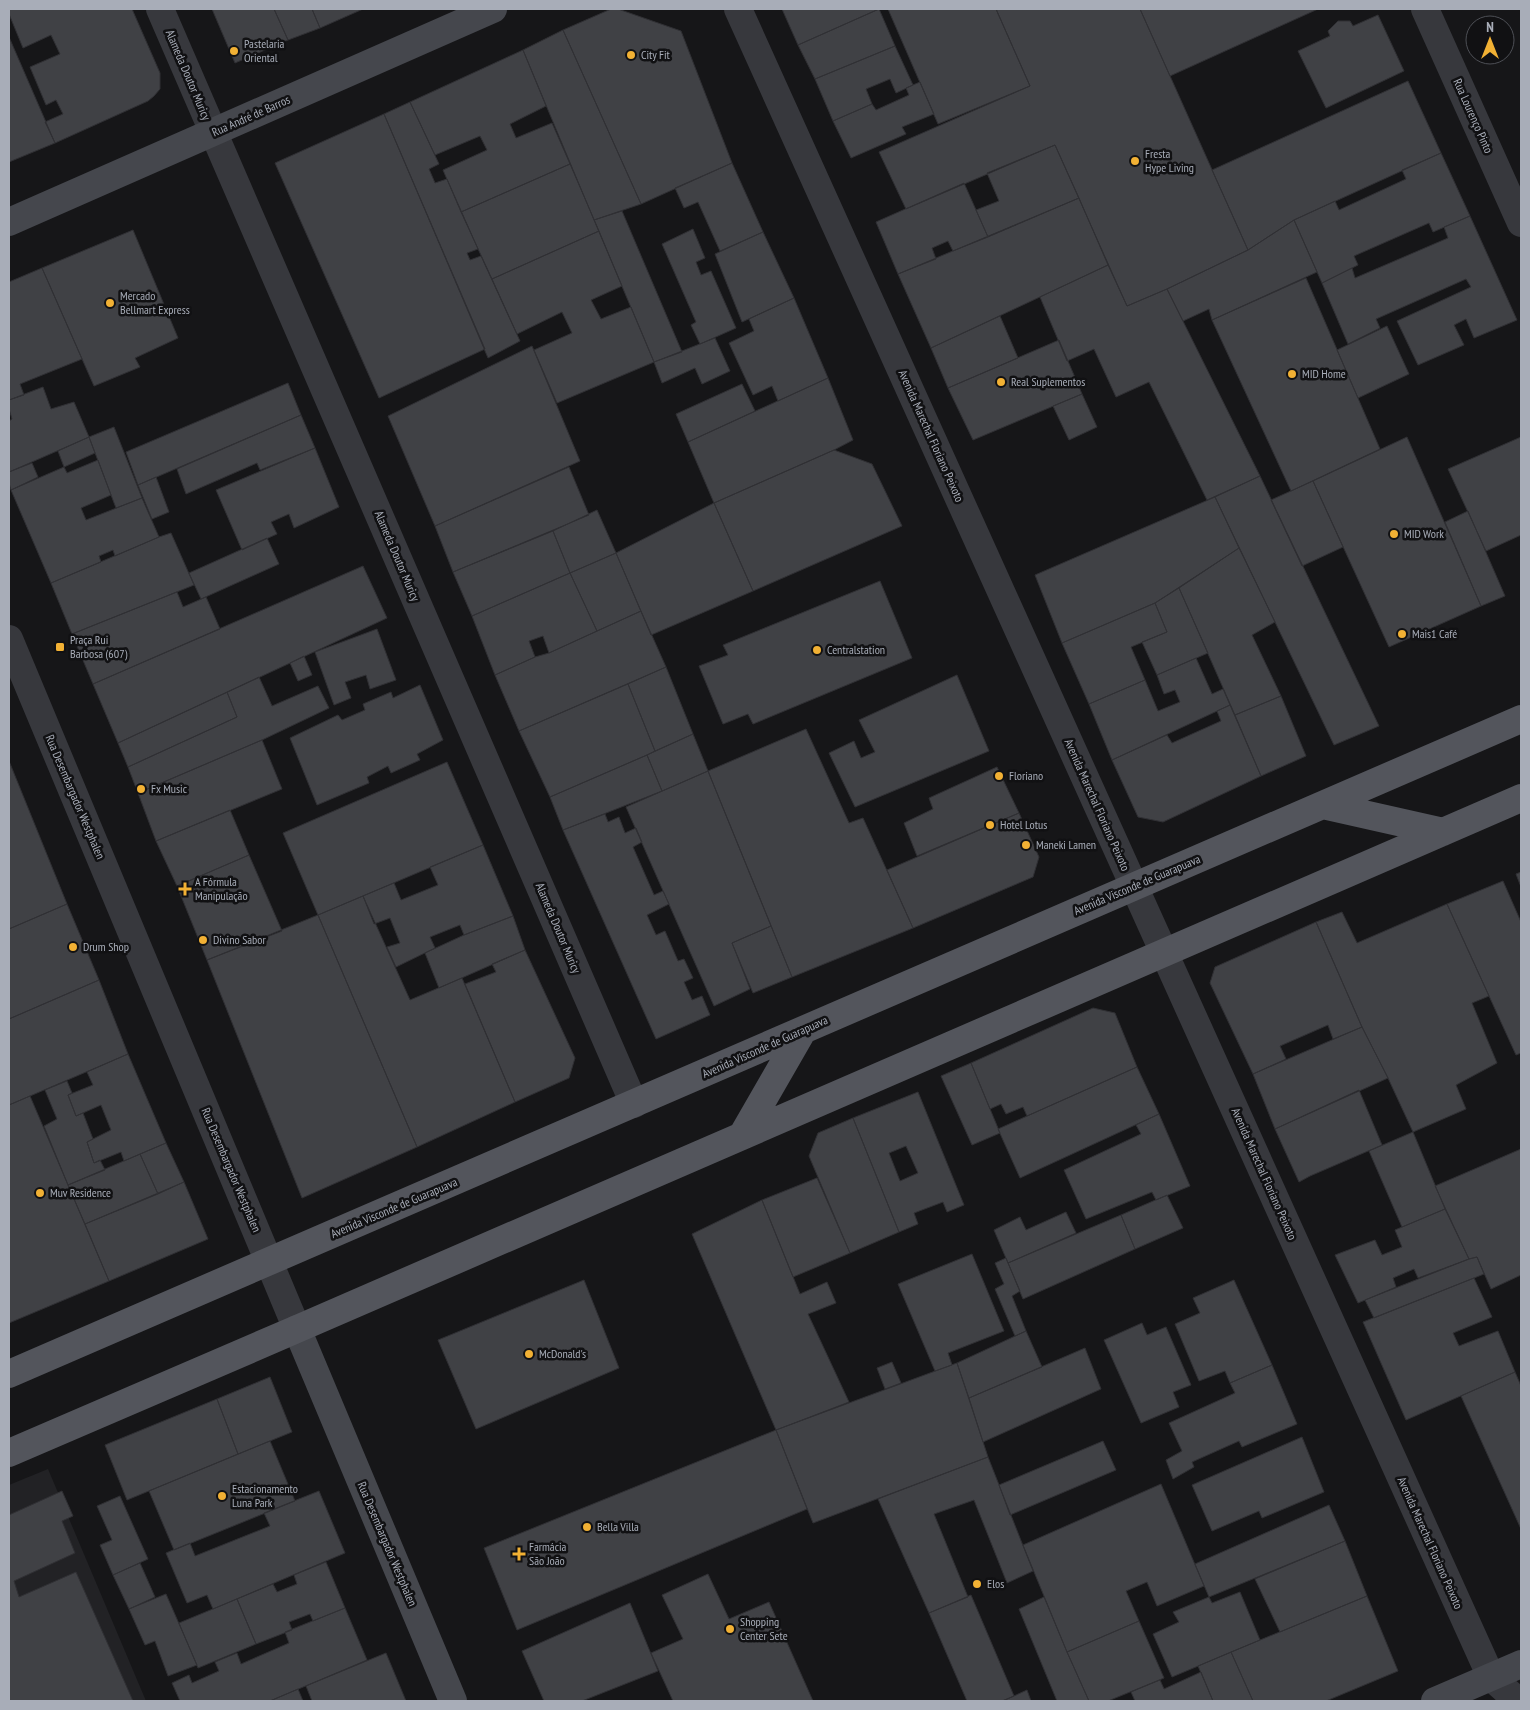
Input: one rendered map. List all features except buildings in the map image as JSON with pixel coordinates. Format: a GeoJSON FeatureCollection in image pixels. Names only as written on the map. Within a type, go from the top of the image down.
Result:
{"type":"FeatureCollection","features":[{"type":"Feature","properties":{"kind":"main road","name":"Rua André de Barros"},"geometry":{"type":"LineString","coordinates":[[9,222],[493,9]]}},
{"type":"Feature","properties":{"kind":"main road","name":"Avenida Visconde de Guarapuava"},"geometry":{"type":"LineString","coordinates":[[9,1374],[1521,719]]}},
{"type":"Feature","properties":{"kind":"main road"},"geometry":{"type":"LineString","coordinates":[[9,1453],[1521,798]]}},
{"type":"Feature","properties":{"kind":"main road"},"geometry":{"type":"LineString","coordinates":[[1323,805],[1443,832]]}},
{"type":"Feature","properties":{"kind":"main road"},"geometry":{"type":"LineString","coordinates":[[742,1136],[803,1030]]}},
{"type":"Feature","properties":{"kind":"main road","name":"Rua Desembargador Westphalen"},"geometry":{"type":"LineString","coordinates":[[297,1329],[453,1701]]}},
{"type":"Feature","properties":{"kind":"main road"},"geometry":{"type":"LineString","coordinates":[[1435,1701],[1521,1664]]}},
{"type":"Feature","properties":{"kind":"street","name":"Alameda Doutor Muricy"},"geometry":{"type":"LineString","coordinates":[[160,9],[634,1104]]}},
{"type":"Feature","properties":{"kind":"street","name":"Avenida Marechal Floriano Peixoto"},"geometry":{"type":"LineString","coordinates":[[738,9],[1491,1677],[1518,1701]]}},
{"type":"Feature","properties":{"kind":"street","name":"Rua Lourenço Pinto"},"geometry":{"type":"LineString","coordinates":[[1425,9],[1521,223]]}},
{"type":"Feature","properties":{"kind":"street","name":"Rua Desembargador Westphalen"},"geometry":{"type":"LineString","coordinates":[[9,639],[297,1329]]}},
{"type":"Feature","properties":{"kind":"shaded area"},"geometry":{"type":"Polygon","coordinates":[[[48,1469],[146,1701],[9,1701],[9,1485],[48,1469]]]}},
{"type":"Feature","properties":{"kind":"place","name":"Pastelaria Oriental"},"geometry":{"type":"Point","coordinates":[234,51]}},
{"type":"Feature","properties":{"kind":"place","name":"City Fit"},"geometry":{"type":"Point","coordinates":[631,55]}},
{"type":"Feature","properties":{"kind":"place","name":"Fresta Hype Living"},"geometry":{"type":"Point","coordinates":[1135,161]}},
{"type":"Feature","properties":{"kind":"place","name":"Mercado Bellmart Express"},"geometry":{"type":"Point","coordinates":[110,303]}},
{"type":"Feature","properties":{"kind":"place","name":"MID Home"},"geometry":{"type":"Point","coordinates":[1292,374]}},
{"type":"Feature","properties":{"kind":"place","name":"Real Suplementos"},"geometry":{"type":"Point","coordinates":[1001,382]}},
{"type":"Feature","properties":{"kind":"place","name":"MID Work"},"geometry":{"type":"Point","coordinates":[1394,534]}},
{"type":"Feature","properties":{"kind":"place","name":"Mais1 Café"},"geometry":{"type":"Point","coordinates":[1402,634]}},
{"type":"Feature","properties":{"kind":"place","name":"Praça Rui Barbosa (607)"},"geometry":{"type":"Point","coordinates":[60,647]}},
{"type":"Feature","properties":{"kind":"place","name":"Centralstation"},"geometry":{"type":"Point","coordinates":[817,650]}},
{"type":"Feature","properties":{"kind":"place","name":"Floriano"},"geometry":{"type":"Point","coordinates":[999,776]}},
{"type":"Feature","properties":{"kind":"place","name":"Fx Music"},"geometry":{"type":"Point","coordinates":[141,789]}},
{"type":"Feature","properties":{"kind":"place","name":"Hotel Lotus"},"geometry":{"type":"Point","coordinates":[990,825]}},
{"type":"Feature","properties":{"kind":"place","name":"Maneki Lamen"},"geometry":{"type":"Point","coordinates":[1026,845]}},
{"type":"Feature","properties":{"kind":"place","name":"A Fórmula Manipulação"},"geometry":{"type":"Point","coordinates":[185,889]}},
{"type":"Feature","properties":{"kind":"place","name":"Divino Sabor"},"geometry":{"type":"Point","coordinates":[203,940]}},
{"type":"Feature","properties":{"kind":"place","name":"Drum Shop"},"geometry":{"type":"Point","coordinates":[73,947]}},
{"type":"Feature","properties":{"kind":"place","name":"Muv Residence"},"geometry":{"type":"Point","coordinates":[40,1193]}},
{"type":"Feature","properties":{"kind":"place","name":"McDonald's"},"geometry":{"type":"Point","coordinates":[529,1354]}},
{"type":"Feature","properties":{"kind":"place","name":"Estacionamento Luna Park"},"geometry":{"type":"Point","coordinates":[222,1496]}},
{"type":"Feature","properties":{"kind":"place","name":"Bella Villa"},"geometry":{"type":"Point","coordinates":[587,1527]}},
{"type":"Feature","properties":{"kind":"place","name":"Farmácia São João"},"geometry":{"type":"Point","coordinates":[519,1554]}},
{"type":"Feature","properties":{"kind":"place","name":"Elos"},"geometry":{"type":"Point","coordinates":[977,1584]}},
{"type":"Feature","properties":{"kind":"place","name":"Shopping Center Sete"},"geometry":{"type":"Point","coordinates":[730,1629]}}]}
